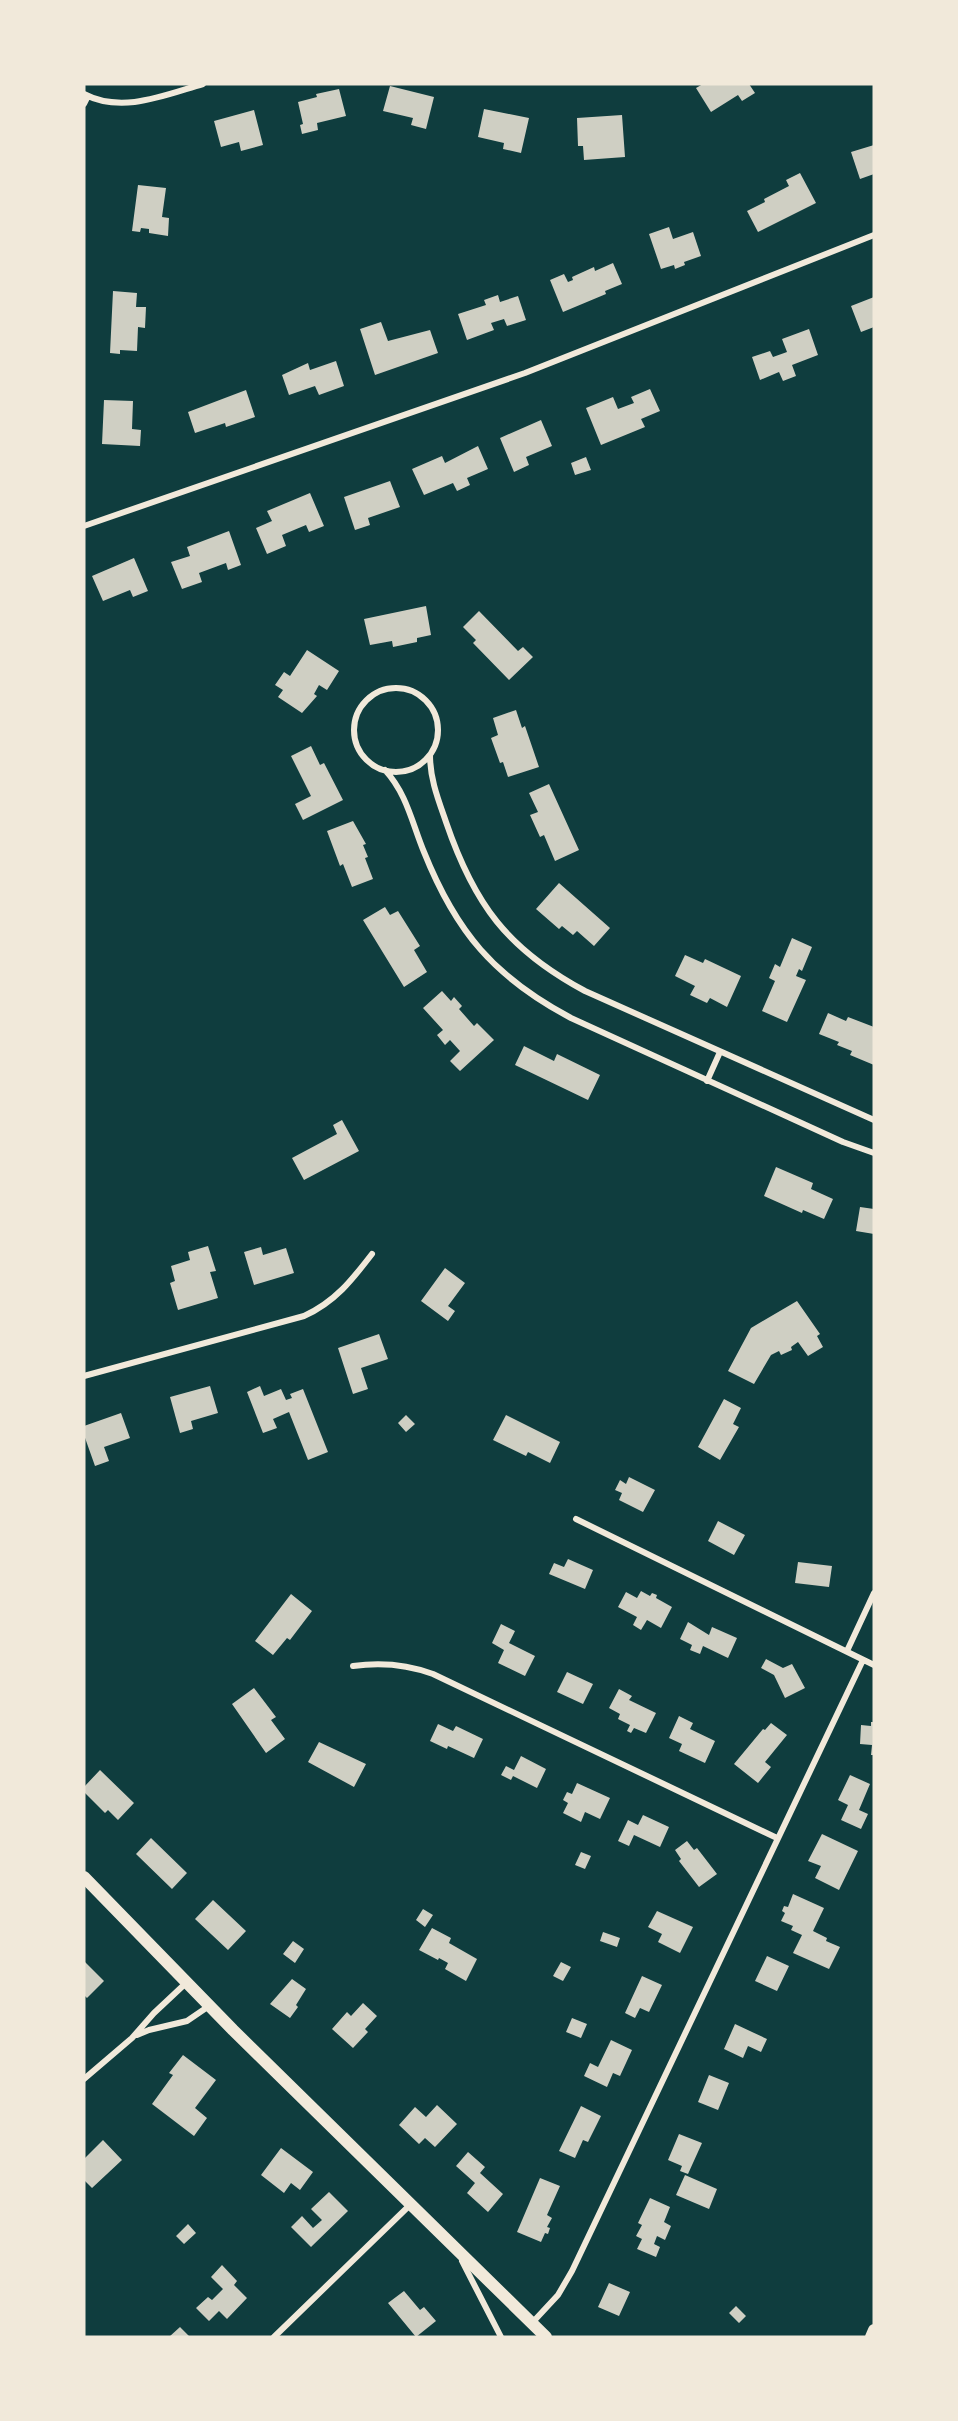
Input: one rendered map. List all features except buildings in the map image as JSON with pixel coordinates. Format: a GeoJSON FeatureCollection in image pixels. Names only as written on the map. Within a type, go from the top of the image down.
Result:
{"type":"FeatureCollection","features":[{"type":"Feature","properties":{"kind":"main road"},"geometry":{"type":"LineString","coordinates":[[84,1877],[209,2006],[546,2337]]}},
{"type":"Feature","properties":{"kind":"main road"},"geometry":{"type":"LineString","coordinates":[[871,2337],[874,2330]]}},
{"type":"Feature","properties":{"kind":"street"},"geometry":{"type":"LineString","coordinates":[[84,104],[86,95],[110,102],[133,102],[203,84]]}},
{"type":"Feature","properties":{"kind":"street"},"geometry":{"type":"LineString","coordinates":[[84,526],[489,386],[874,235]]}},
{"type":"Feature","properties":{"kind":"street"},"geometry":{"type":"LineString","coordinates":[[397,688],[412,692],[430,705],[438,726],[437,740],[430,755],[413,768],[401,772],[385,770],[374,765],[364,756],[357,744],[355,730],[357,716],[364,703],[382,690],[397,688]]}},
{"type":"Feature","properties":{"kind":"street"},"geometry":{"type":"LineString","coordinates":[[430,755],[434,788],[455,848],[472,886],[502,929],[534,958],[559,977],[585,991],[874,1120]]}},
{"type":"Feature","properties":{"kind":"street"},"geometry":{"type":"LineString","coordinates":[[385,770],[405,799],[422,848],[445,900],[469,937],[490,961],[528,993],[557,1011],[707,1081],[843,1142],[874,1153]]}},
{"type":"Feature","properties":{"kind":"street"},"geometry":{"type":"LineString","coordinates":[[707,1081],[720,1052]]}},
{"type":"Feature","properties":{"kind":"street"},"geometry":{"type":"LineString","coordinates":[[84,1376],[316,1311],[339,1295],[372,1254]]}},
{"type":"Feature","properties":{"kind":"street"},"geometry":{"type":"LineString","coordinates":[[576,1519],[874,1665]]}},
{"type":"Feature","properties":{"kind":"street"},"geometry":{"type":"LineString","coordinates":[[847,1651],[874,1593]]}},
{"type":"Feature","properties":{"kind":"street"},"geometry":{"type":"LineString","coordinates":[[531,2323],[558,2295],[572,2271],[863,1660]]}},
{"type":"Feature","properties":{"kind":"street"},"geometry":{"type":"LineString","coordinates":[[353,1666],[396,1664],[433,1674],[777,1838]]}},
{"type":"Feature","properties":{"kind":"street"},"geometry":{"type":"LineString","coordinates":[[84,2079],[132,2038],[154,2013],[186,1983]]}},
{"type":"Feature","properties":{"kind":"street"},"geometry":{"type":"LineString","coordinates":[[132,2038],[149,2030],[187,2021],[209,2006]]}},
{"type":"Feature","properties":{"kind":"street"},"geometry":{"type":"LineString","coordinates":[[274,2337],[411,2204]]}},
{"type":"Feature","properties":{"kind":"street"},"geometry":{"type":"LineString","coordinates":[[457,2250],[501,2337]]}}]}
